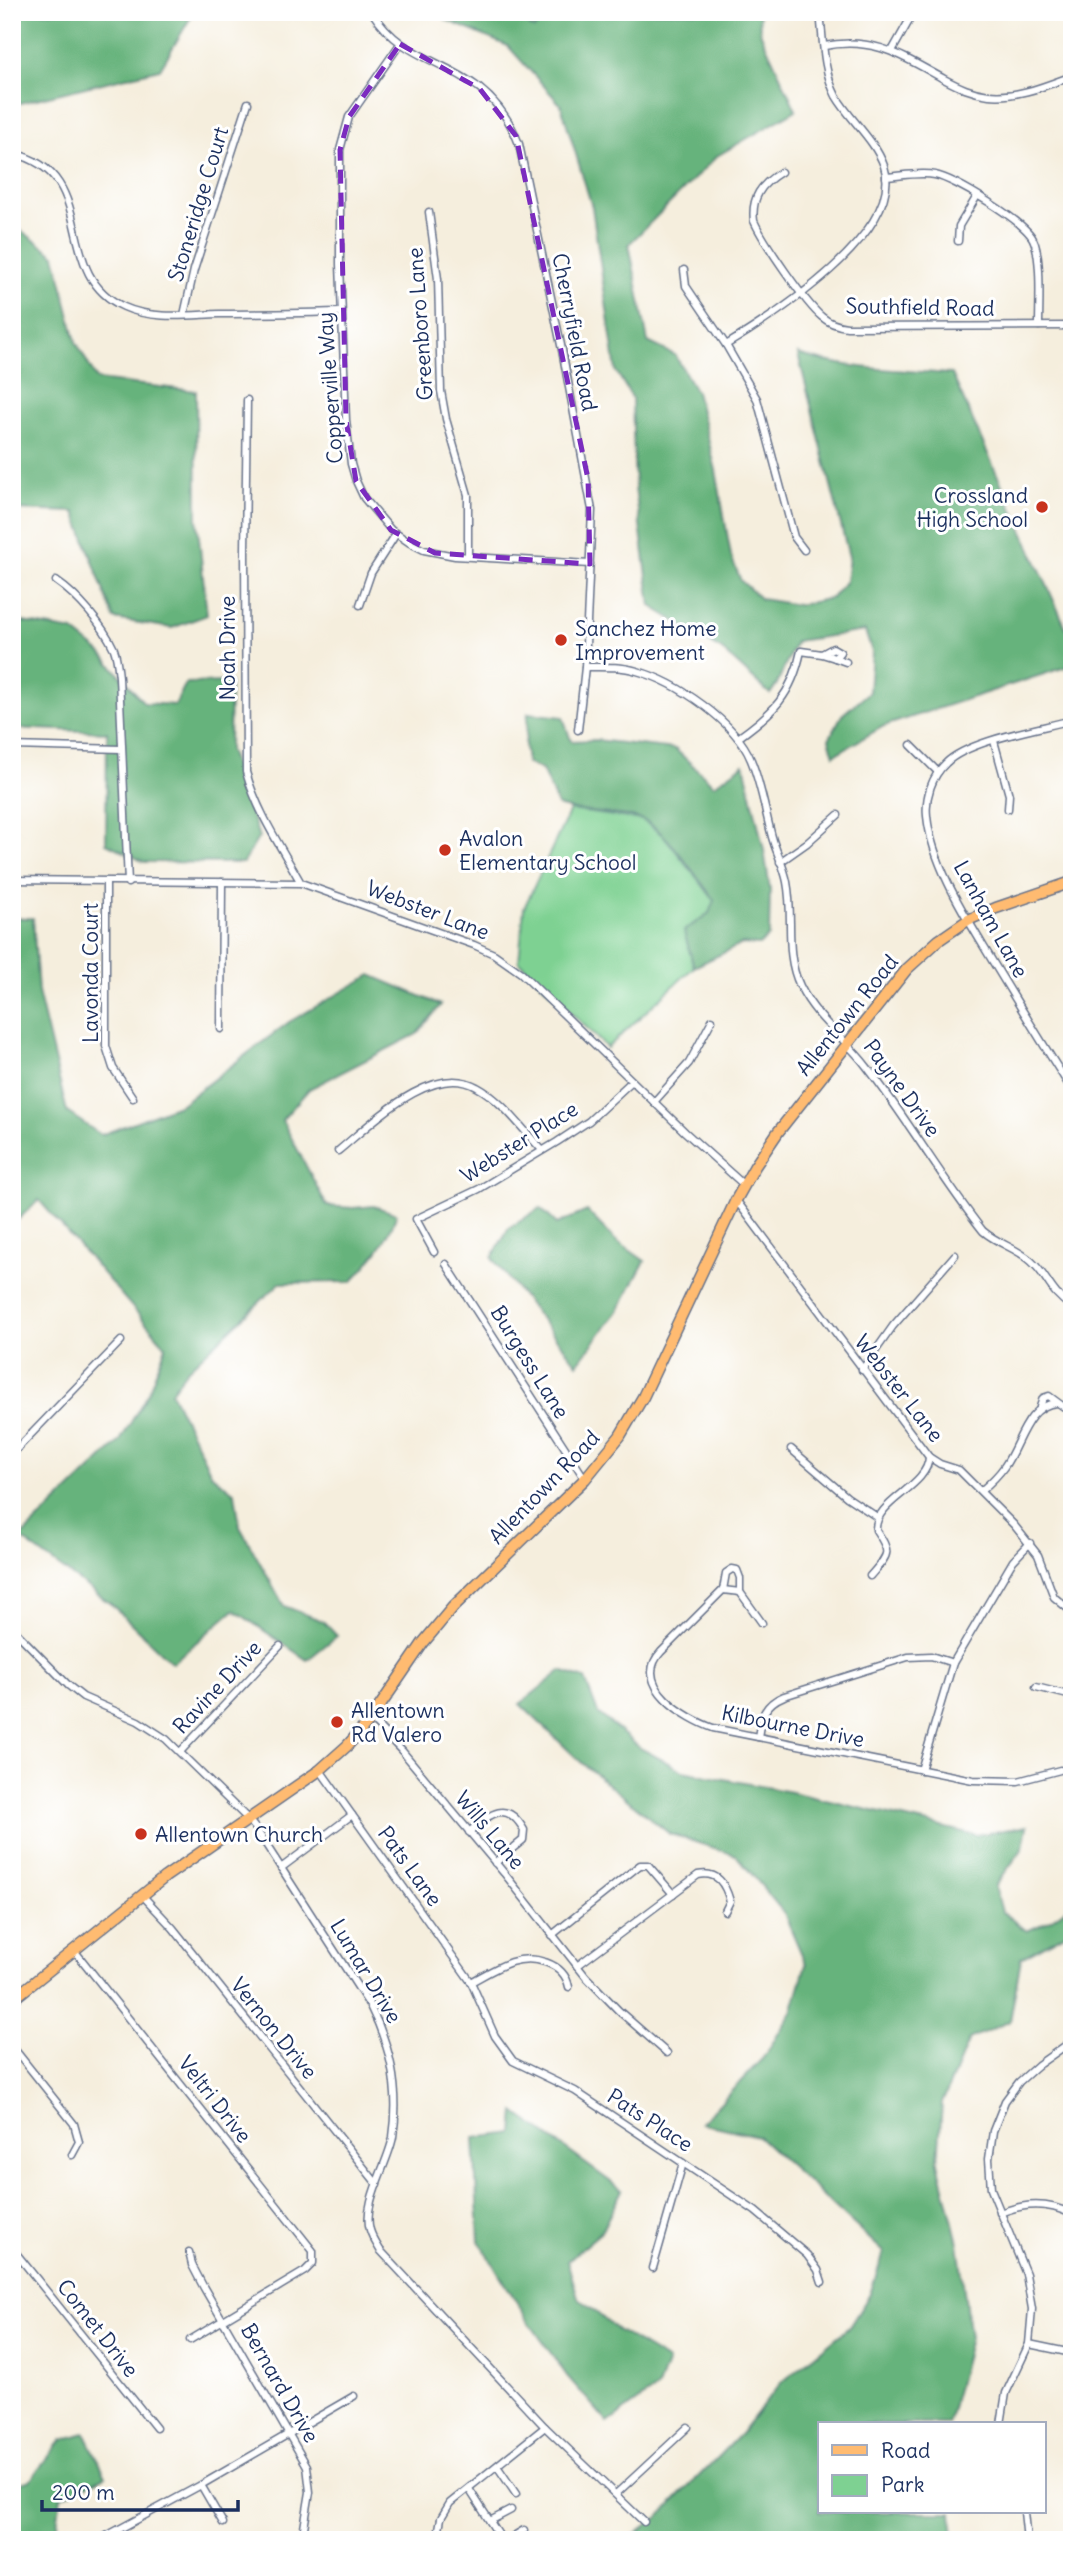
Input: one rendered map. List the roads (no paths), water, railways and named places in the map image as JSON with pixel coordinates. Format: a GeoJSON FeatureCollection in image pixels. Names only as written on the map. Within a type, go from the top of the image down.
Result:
{"type":"FeatureCollection","features":[{"type":"Feature","properties":{"kind":"main road","name":"Allentown Road"},"geometry":{"type":"LineString","coordinates":[[12,2000],[142,1895],[320,1770],[347,1746],[372,1718],[424,1643],[453,1607],[585,1479],[620,1436],[643,1397],[744,1185],[773,1139],[915,961],[968,920],[1072,882]]}},
{"type":"Feature","properties":{"kind":"street","name":"Cherryfield Road"},"geometry":{"type":"LineString","coordinates":[[372,12],[400,44],[480,89],[505,117],[519,144],[588,479],[592,510],[585,667],[578,730]]}},
{"type":"Feature","properties":{"kind":"street"},"geometry":{"type":"LineString","coordinates":[[726,345],[802,295],[832,271],[871,224],[883,199],[886,177],[877,152],[835,93],[827,69],[820,12]]}},
{"type":"Feature","properties":{"kind":"street"},"geometry":{"type":"LineString","coordinates":[[892,51],[914,12]]}},
{"type":"Feature","properties":{"kind":"street"},"geometry":{"type":"LineString","coordinates":[[824,46],[861,43],[880,46],[967,91],[988,95],[1022,92],[1072,76]]}},
{"type":"Feature","properties":{"kind":"street","name":"Copperville Way"},"geometry":{"type":"LineString","coordinates":[[400,44],[349,117],[342,139],[339,185],[342,312],[346,421],[351,464],[364,498],[396,534],[410,543],[435,553],[590,564]]}},
{"type":"Feature","properties":{"kind":"street","name":"Stoneridge Court"},"geometry":{"type":"LineString","coordinates":[[184,315],[194,270],[248,103]]}},
{"type":"Feature","properties":{"kind":"street"},"geometry":{"type":"LineString","coordinates":[[12,153],[41,167],[58,182],[69,200],[81,258],[89,278],[99,291],[127,308],[146,314],[184,315],[342,312]]}},
{"type":"Feature","properties":{"kind":"street","name":"Southfield Road"},"geometry":{"type":"LineString","coordinates":[[781,172],[769,179],[758,191],[753,203],[754,217],[760,231],[802,295],[821,316],[843,327],[1072,326]]}},
{"type":"Feature","properties":{"kind":"street"},"geometry":{"type":"LineString","coordinates":[[886,177],[933,175],[953,181],[1023,226],[1033,239],[1037,251],[1040,326]]}},
{"type":"Feature","properties":{"kind":"street"},"geometry":{"type":"LineString","coordinates":[[958,241],[959,226],[977,196]]}},
{"type":"Feature","properties":{"kind":"street","name":"Greenboro Lane"},"geometry":{"type":"LineString","coordinates":[[429,212],[437,269],[441,391],[446,419],[468,495],[468,556]]}},
{"type":"Feature","properties":{"kind":"street"},"geometry":{"type":"LineString","coordinates":[[684,270],[686,286],[726,345],[757,399],[794,537],[804,550]]}},
{"type":"Feature","properties":{"kind":"street","name":"Noah Drive"},"geometry":{"type":"LineString","coordinates":[[247,400],[246,772],[266,821],[302,883]]}},
{"type":"Feature","properties":{"kind":"street"},"geometry":{"type":"LineString","coordinates":[[360,605],[371,572],[396,534]]}},
{"type":"Feature","properties":{"kind":"street"},"geometry":{"type":"LineString","coordinates":[[56,581],[84,607],[115,653],[119,677],[128,883]]}},
{"type":"Feature","properties":{"kind":"street"},"geometry":{"type":"LineString","coordinates":[[738,738],[780,703],[796,672],[801,651],[822,654],[836,648],[840,652],[835,658],[846,662]]}},
{"type":"Feature","properties":{"kind":"street","name":"Payne Drive"},"geometry":{"type":"LineString","coordinates":[[585,667],[631,669],[666,682],[707,709],[738,738],[757,776],[787,882],[790,950],[796,976],[814,1008],[834,1032],[848,1043],[878,1082],[984,1231],[995,1241],[1014,1249],[1032,1262],[1054,1293],[1072,1307]]}},
{"type":"Feature","properties":{"kind":"street"},"geometry":{"type":"LineString","coordinates":[[911,745],[938,772],[958,754],[994,741],[1072,720]]}},
{"type":"Feature","properties":{"kind":"street"},"geometry":{"type":"LineString","coordinates":[[994,741],[1009,794],[1008,809]]}},
{"type":"Feature","properties":{"kind":"street"},"geometry":{"type":"LineString","coordinates":[[12,746],[121,749]]}},
{"type":"Feature","properties":{"kind":"street","name":"Lanham Lane"},"geometry":{"type":"LineString","coordinates":[[938,772],[928,801],[929,827],[941,864],[968,920],[1072,1090]]}},
{"type":"Feature","properties":{"kind":"street"},"geometry":{"type":"LineString","coordinates":[[780,862],[807,843],[838,815]]}},
{"type":"Feature","properties":{"kind":"street","name":"Webster Lane"},"geometry":{"type":"LineString","coordinates":[[12,880],[302,883],[419,924],[494,954],[521,973],[653,1102],[744,1185]]}},
{"type":"Feature","properties":{"kind":"street","name":"Lavonda Court"},"geometry":{"type":"LineString","coordinates":[[106,882],[106,1046],[113,1068],[133,1098]]}},
{"type":"Feature","properties":{"kind":"street"},"geometry":{"type":"LineString","coordinates":[[221,1028],[222,882]]}},
{"type":"Feature","properties":{"kind":"street"},"geometry":{"type":"LineString","coordinates":[[653,1102],[689,1063],[712,1020]]}},
{"type":"Feature","properties":{"kind":"street"},"geometry":{"type":"LineString","coordinates":[[338,1151],[381,1116],[420,1090],[435,1083],[450,1081],[471,1084],[490,1096],[542,1150]]}},
{"type":"Feature","properties":{"kind":"street","name":"Webster Place"},"geometry":{"type":"LineString","coordinates":[[434,1252],[416,1219],[479,1189],[589,1121],[632,1081]]}},
{"type":"Feature","properties":{"kind":"street","name":"Webster Lane"},"geometry":{"type":"LineString","coordinates":[[736,1200],[929,1457],[940,1465],[958,1470],[1030,1543],[1040,1561],[1050,1591],[1072,1612]]}},
{"type":"Feature","properties":{"kind":"street"},"geometry":{"type":"LineString","coordinates":[[862,1370],[893,1325],[955,1255]]}},
{"type":"Feature","properties":{"kind":"street","name":"Burgess Lane"},"geometry":{"type":"LineString","coordinates":[[446,1264],[585,1479]]}},
{"type":"Feature","properties":{"kind":"street"},"geometry":{"type":"LineString","coordinates":[[12,1454],[121,1341]]}},
{"type":"Feature","properties":{"kind":"street"},"geometry":{"type":"LineString","coordinates":[[981,1491],[1004,1467],[1028,1422],[1040,1407],[1057,1403],[1072,1413]]}},
{"type":"Feature","properties":{"kind":"street"},"geometry":{"type":"LineString","coordinates":[[791,1449],[847,1497],[877,1517]]}},
{"type":"Feature","properties":{"kind":"street"},"geometry":{"type":"LineString","coordinates":[[870,1576],[887,1553],[886,1545],[876,1530],[877,1517],[925,1471],[929,1457]]}},
{"type":"Feature","properties":{"kind":"street"},"geometry":{"type":"LineString","coordinates":[[921,1770],[953,1663],[1013,1561],[1030,1543]]}},
{"type":"Feature","properties":{"kind":"street","name":"Kilbourne Drive"},"geometry":{"type":"LineString","coordinates":[[762,1623],[740,1591],[740,1578],[735,1569],[726,1573],[723,1590],[657,1657],[653,1668],[658,1690],[676,1709],[698,1723],[962,1779],[996,1782],[1029,1779],[1060,1770]]}},
{"type":"Feature","properties":{"kind":"street"},"geometry":{"type":"LineString","coordinates":[[723,1590],[740,1591]]}},
{"type":"Feature","properties":{"kind":"street","name":"Lumar Drive"},"geometry":{"type":"LineString","coordinates":[[12,1628],[83,1697],[145,1725],[180,1752],[248,1819],[353,1979],[386,2040],[392,2065],[396,2112],[390,2149],[370,2208],[369,2224],[380,2249],[545,2427],[644,2522]]}},
{"type":"Feature","properties":{"kind":"street","name":"Ravine Drive"},"geometry":{"type":"LineString","coordinates":[[180,1752],[280,1646]]}},
{"type":"Feature","properties":{"kind":"street"},"geometry":{"type":"LineString","coordinates":[[758,1737],[764,1710],[771,1702],[784,1696],[908,1657],[931,1656],[953,1663]]}},
{"type":"Feature","properties":{"kind":"street"},"geometry":{"type":"LineString","coordinates":[[1036,1687],[1072,1696]]}},
{"type":"Feature","properties":{"kind":"street","name":"Wills Lane"},"geometry":{"type":"LineString","coordinates":[[372,1718],[470,1832],[577,1966],[618,2011],[667,2053]]}},
{"type":"Feature","properties":{"kind":"street","name":"Pats Lane"},"geometry":{"type":"LineString","coordinates":[[320,1770],[471,1982]]}},
{"type":"Feature","properties":{"kind":"street"},"geometry":{"type":"LineString","coordinates":[[470,1832],[495,1812],[508,1813],[517,1820],[524,1830],[523,1840],[495,1863]]}},
{"type":"Feature","properties":{"kind":"street"},"geometry":{"type":"LineString","coordinates":[[281,1868],[352,1815]]}},
{"type":"Feature","properties":{"kind":"street"},"geometry":{"type":"LineString","coordinates":[[552,1935],[640,1865],[648,1864],[673,1894]]}},
{"type":"Feature","properties":{"kind":"street"},"geometry":{"type":"LineString","coordinates":[[577,1966],[698,1875],[713,1874],[719,1878],[729,1896],[729,1905],[724,1911]]}},
{"type":"Feature","properties":{"kind":"street","name":"Vernon Drive"},"geometry":{"type":"LineString","coordinates":[[142,1895],[173,1928],[377,2184]]}},
{"type":"Feature","properties":{"kind":"street","name":"Veltri Drive"},"geometry":{"type":"LineString","coordinates":[[74,1950],[312,2249],[313,2261],[304,2271],[222,2320]]}},
{"type":"Feature","properties":{"kind":"street"},"geometry":{"type":"LineString","coordinates":[[471,1982],[509,1963],[533,1960],[550,1964],[562,1971],[569,1987]]}},
{"type":"Feature","properties":{"kind":"street","name":"Pats Place"},"geometry":{"type":"LineString","coordinates":[[471,1982],[495,2036],[513,2061],[575,2091],[755,2211],[790,2239],[815,2264],[822,2282]]}},
{"type":"Feature","properties":{"kind":"street"},"geometry":{"type":"LineString","coordinates":[[1001,2422],[1006,2393],[1029,2344],[1032,2321],[1030,2286],[993,2198],[989,2172],[992,2137],[998,2117],[1011,2092],[1024,2078],[1072,2041]]}},
{"type":"Feature","properties":{"kind":"street"},"geometry":{"type":"LineString","coordinates":[[12,2046],[74,2124],[79,2142],[72,2155]]}},
{"type":"Feature","properties":{"kind":"street"},"geometry":{"type":"LineString","coordinates":[[653,2268],[683,2163]]}},
{"type":"Feature","properties":{"kind":"street"},"geometry":{"type":"LineString","coordinates":[[1000,2213],[1031,2204],[1054,2207],[1072,2214]]}},
{"type":"Feature","properties":{"kind":"street","name":"Comet Drive"},"geometry":{"type":"LineString","coordinates":[[12,2248],[156,2428]]}},
{"type":"Feature","properties":{"kind":"street","name":"Bernard Drive"},"geometry":{"type":"LineString","coordinates":[[189,2252],[192,2265],[222,2320],[306,2462],[310,2474],[310,2492],[302,2540]]}},
{"type":"Feature","properties":{"kind":"street"},"geometry":{"type":"LineString","coordinates":[[190,2340],[222,2320]]}},
{"type":"Feature","properties":{"kind":"street"},"geometry":{"type":"LineString","coordinates":[[1029,2344],[1072,2353]]}},
{"type":"Feature","properties":{"kind":"street"},"geometry":{"type":"LineString","coordinates":[[99,2540],[201,2485],[354,2396]]}},
{"type":"Feature","properties":{"kind":"street"},"geometry":{"type":"LineString","coordinates":[[436,2540],[445,2508],[545,2427]]}},
{"type":"Feature","properties":{"kind":"street"},"geometry":{"type":"LineString","coordinates":[[616,2494],[688,2427]]}},
{"type":"Feature","properties":{"kind":"street"},"geometry":{"type":"LineString","coordinates":[[497,2466],[516,2494]]}},
{"type":"Feature","properties":{"kind":"street"},"geometry":{"type":"LineString","coordinates":[[201,2485],[223,2522]]}},
{"type":"Feature","properties":{"kind":"street"},"geometry":{"type":"LineString","coordinates":[[469,2489],[504,2540],[524,2530]]}},
{"type":"Feature","properties":{"kind":"street"},"geometry":{"type":"LineString","coordinates":[[490,2521],[511,2510]]}},
{"type":"Feature","properties":{"kind":"street"},"geometry":{"type":"LineString","coordinates":[[1024,2514],[1027,2540]]}},
{"type":"Feature","properties":{"kind":"place","name":"Crossland High School"},"geometry":{"type":"Point","coordinates":[1042,507]}},
{"type":"Feature","properties":{"kind":"place","name":"Sanchez Home Improvement"},"geometry":{"type":"Point","coordinates":[561,640]}},
{"type":"Feature","properties":{"kind":"place","name":"Avalon Elementary School"},"geometry":{"type":"Point","coordinates":[445,850]}},
{"type":"Feature","properties":{"kind":"place","name":"Allentown Rd Valero"},"geometry":{"type":"Point","coordinates":[337,1722]}},
{"type":"Feature","properties":{"kind":"place","name":"Allentown Church"},"geometry":{"type":"Point","coordinates":[141,1834]}}]}
